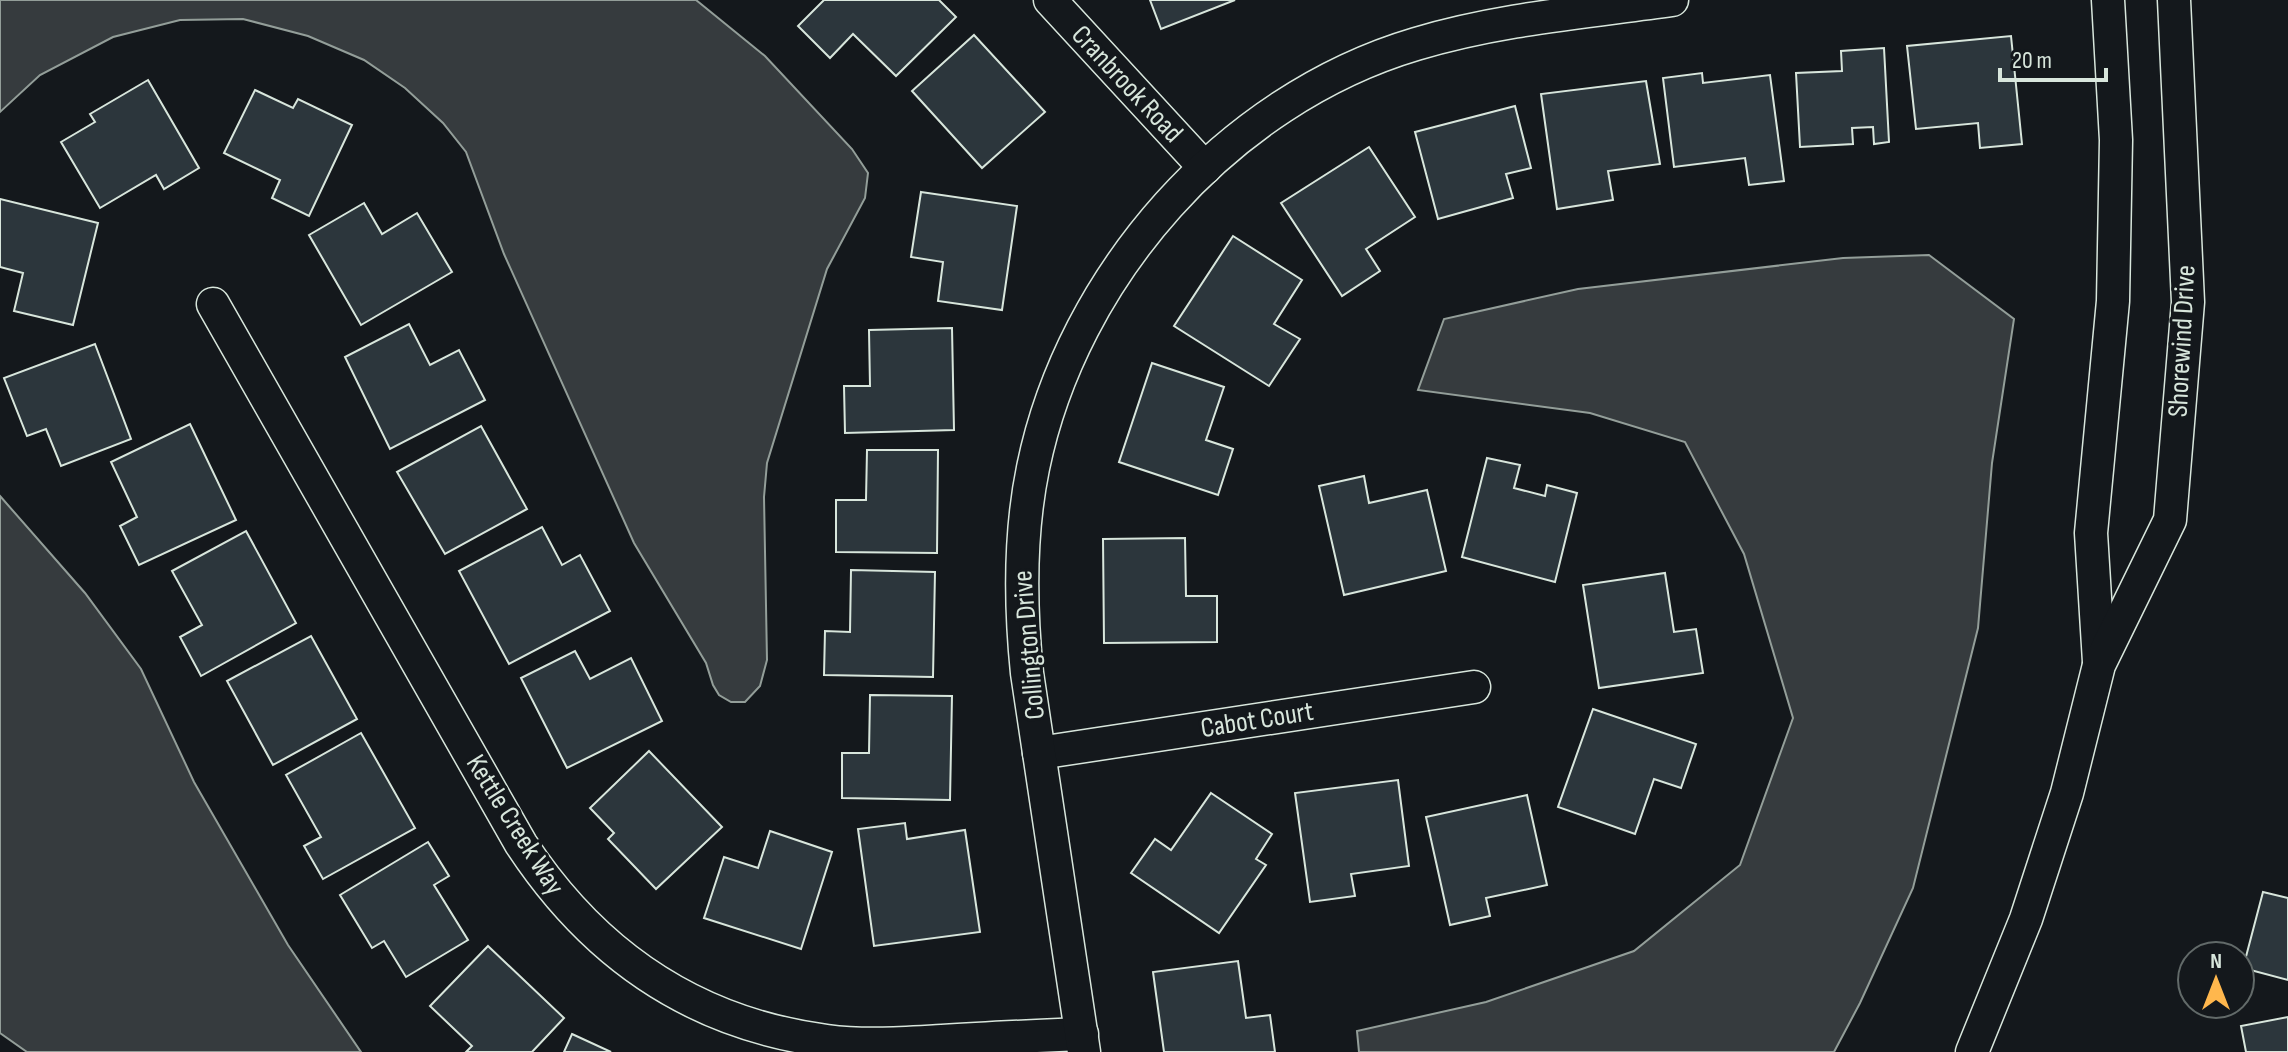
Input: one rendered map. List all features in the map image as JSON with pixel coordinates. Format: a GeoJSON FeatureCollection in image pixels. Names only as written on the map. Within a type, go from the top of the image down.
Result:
{"type":"FeatureCollection","features":[{"type":"Feature","properties":{"kind":"street","name":"Cranbrook Road"},"geometry":{"type":"LineString","coordinates":[[1050,0],[1205,168]]}},
{"type":"Feature","properties":{"kind":"street","name":"Collington Drive"},"geometry":{"type":"LineString","coordinates":[[1083,1043],[1021,621],[1022,544],[1033,467],[1055,392],[1086,322],[1112,277],[1159,215],[1205,168],[1274,112],[1342,74],[1414,45],[1489,26],[1595,5],[1672,0]]}},
{"type":"Feature","properties":{"kind":"street","name":"Shorewind Drive"},"geometry":{"type":"LineString","coordinates":[[2099,665],[2091,533],[2113,301],[2116,140],[2108,0]]}},
{"type":"Feature","properties":{"kind":"street","name":"Shorewind Drive"},"geometry":{"type":"LineString","coordinates":[[1972,1052],[2026,919],[2067,793],[2099,665],[2170,520],[2188,302],[2174,0]]}},
{"type":"Feature","properties":{"kind":"street","name":"Kettle Creek Way"},"geometry":{"type":"LineString","coordinates":[[213,304],[521,844],[574,914],[616,954],[690,1001],[744,1023],[829,1042],[1083,1043]]}},
{"type":"Feature","properties":{"kind":"street","name":"Cabot Court"},"geometry":{"type":"LineString","coordinates":[[1039,753],[1474,687]]}},
{"type":"Feature","properties":{"kind":"shaded area"},"geometry":{"type":"Polygon","coordinates":[[[0,0],[696,0],[765,56],[852,149],[868,173],[865,198],[827,269],[767,463],[764,497],[767,660],[760,686],[745,702],[731,702],[719,695],[713,685],[706,663],[634,543],[504,254],[466,152],[443,123],[405,88],[364,60],[308,36],[243,19],[180,20],[113,37],[40,75],[0,112],[0,0]]]}},
{"type":"Feature","properties":{"kind":"shaded area"},"geometry":{"type":"Polygon","coordinates":[[[1929,255],[2014,319],[1992,463],[1978,628],[1913,888],[1834,1052],[1359,1052],[1357,1031],[1486,1002],[1634,951],[1740,865],[1793,718],[1744,554],[1685,442],[1590,413],[1418,390],[1444,319],[1578,289],[1843,258],[1929,255]]]}},
{"type":"Feature","properties":{"kind":"shaded area"},"geometry":{"type":"Polygon","coordinates":[[[0,496],[85,593],[141,669],[194,782],[288,945],[361,1052],[27,1052],[0,1033],[0,496]]]}},
{"type":"Feature","properties":{"kind":"building"},"geometry":{"type":"Polygon","coordinates":[[[824,0],[939,0],[956,17],[896,76],[853,34],[830,58],[798,26],[824,0]]]}},
{"type":"Feature","properties":{"kind":"building"},"geometry":{"type":"Polygon","coordinates":[[[1150,0],[1235,0],[1161,29],[1150,0]]]}},
{"type":"Feature","properties":{"kind":"building"},"geometry":{"type":"Polygon","coordinates":[[[974,35],[1045,112],[982,168],[912,91],[974,35]]]}},
{"type":"Feature","properties":{"kind":"building"},"geometry":{"type":"Polygon","coordinates":[[[2011,36],[2022,144],[1980,148],[1978,123],[1916,129],[1907,46],[2011,36]]]}},
{"type":"Feature","properties":{"kind":"building"},"geometry":{"type":"Polygon","coordinates":[[[1884,48],[1889,142],[1874,144],[1873,127],[1852,128],[1853,144],[1800,147],[1796,73],[1842,71],[1841,51],[1884,48]]]}},
{"type":"Feature","properties":{"kind":"building"},"geometry":{"type":"Polygon","coordinates":[[[1702,73],[1703,83],[1770,75],[1784,181],[1749,185],[1745,158],[1674,167],[1663,78],[1702,73]]]}},
{"type":"Feature","properties":{"kind":"building"},"geometry":{"type":"Polygon","coordinates":[[[148,80],[199,168],[164,189],[156,175],[100,208],[61,142],[95,122],[90,114],[148,80]]]}},
{"type":"Feature","properties":{"kind":"building"},"geometry":{"type":"Polygon","coordinates":[[[1646,81],[1660,164],[1608,171],[1613,200],[1557,209],[1541,94],[1646,81]]]}},
{"type":"Feature","properties":{"kind":"building"},"geometry":{"type":"Polygon","coordinates":[[[255,90],[293,108],[298,99],[352,125],[309,216],[272,198],[280,180],[224,153],[255,90]]]}},
{"type":"Feature","properties":{"kind":"building"},"geometry":{"type":"Polygon","coordinates":[[[1515,106],[1531,168],[1506,174],[1513,198],[1438,219],[1415,132],[1515,106]]]}},
{"type":"Feature","properties":{"kind":"building"},"geometry":{"type":"Polygon","coordinates":[[[1369,147],[1415,217],[1366,249],[1380,271],[1342,296],[1281,203],[1369,147]]]}},
{"type":"Feature","properties":{"kind":"building"},"geometry":{"type":"Polygon","coordinates":[[[921,192],[1017,206],[1002,310],[938,301],[943,262],[911,257],[921,192]]]}},
{"type":"Feature","properties":{"kind":"building"},"geometry":{"type":"Polygon","coordinates":[[[0,199],[98,223],[73,325],[14,311],[23,273],[0,267],[0,199]]]}},
{"type":"Feature","properties":{"kind":"building"},"geometry":{"type":"Polygon","coordinates":[[[364,203],[382,234],[417,213],[452,272],[361,325],[309,235],[364,203]]]}},
{"type":"Feature","properties":{"kind":"building"},"geometry":{"type":"Polygon","coordinates":[[[1233,236],[1302,280],[1274,324],[1300,339],[1269,386],[1174,326],[1233,236]]]}},
{"type":"Feature","properties":{"kind":"building"},"geometry":{"type":"Polygon","coordinates":[[[409,324],[430,365],[459,350],[485,400],[390,449],[345,357],[409,324]]]}},
{"type":"Feature","properties":{"kind":"building"},"geometry":{"type":"Polygon","coordinates":[[[952,328],[954,430],[845,433],[844,386],[870,386],[869,330],[952,328]]]}},
{"type":"Feature","properties":{"kind":"building"},"geometry":{"type":"Polygon","coordinates":[[[95,344],[131,439],[61,466],[46,429],[27,436],[4,378],[95,344]]]}},
{"type":"Feature","properties":{"kind":"building"},"geometry":{"type":"Polygon","coordinates":[[[1152,363],[1224,387],[1206,440],[1233,449],[1218,495],[1119,462],[1152,363]]]}},
{"type":"Feature","properties":{"kind":"building"},"geometry":{"type":"Polygon","coordinates":[[[190,424],[236,520],[139,565],[120,526],[137,517],[111,462],[190,424]]]}},
{"type":"Feature","properties":{"kind":"building"},"geometry":{"type":"Polygon","coordinates":[[[481,426],[527,509],[445,554],[397,472],[481,426]]]}},
{"type":"Feature","properties":{"kind":"building"},"geometry":{"type":"Polygon","coordinates":[[[867,450],[938,450],[937,553],[836,552],[836,500],[866,500],[867,450]]]}},
{"type":"Feature","properties":{"kind":"building"},"geometry":{"type":"Polygon","coordinates":[[[1487,458],[1520,465],[1514,488],[1545,496],[1547,485],[1577,493],[1555,582],[1462,557],[1487,458]]]}},
{"type":"Feature","properties":{"kind":"building"},"geometry":{"type":"Polygon","coordinates":[[[1364,476],[1369,503],[1427,490],[1446,571],[1344,595],[1319,486],[1364,476]]]}},
{"type":"Feature","properties":{"kind":"building"},"geometry":{"type":"Polygon","coordinates":[[[542,527],[562,565],[580,555],[610,611],[509,664],[459,571],[542,527]]]}},
{"type":"Feature","properties":{"kind":"building"},"geometry":{"type":"Polygon","coordinates":[[[246,531],[296,623],[201,676],[180,637],[202,625],[172,571],[246,531]]]}},
{"type":"Feature","properties":{"kind":"building"},"geometry":{"type":"Polygon","coordinates":[[[1185,538],[1186,596],[1217,596],[1217,642],[1104,643],[1103,539],[1185,538]]]}},
{"type":"Feature","properties":{"kind":"building"},"geometry":{"type":"Polygon","coordinates":[[[851,570],[935,572],[933,677],[824,675],[825,631],[850,632],[851,570]]]}},
{"type":"Feature","properties":{"kind":"building"},"geometry":{"type":"Polygon","coordinates":[[[1665,573],[1674,632],[1696,629],[1703,673],[1599,688],[1583,585],[1665,573]]]}},
{"type":"Feature","properties":{"kind":"building"},"geometry":{"type":"Polygon","coordinates":[[[311,636],[357,719],[273,765],[227,681],[311,636]]]}},
{"type":"Feature","properties":{"kind":"building"},"geometry":{"type":"Polygon","coordinates":[[[575,651],[590,679],[631,658],[662,721],[567,768],[521,678],[575,651]]]}},
{"type":"Feature","properties":{"kind":"building"},"geometry":{"type":"Polygon","coordinates":[[[870,695],[952,696],[950,800],[842,798],[842,753],[869,753],[870,695]]]}},
{"type":"Feature","properties":{"kind":"building"},"geometry":{"type":"Polygon","coordinates":[[[1593,709],[1696,744],[1681,788],[1654,779],[1635,834],[1558,807],[1593,709]]]}},
{"type":"Feature","properties":{"kind":"building"},"geometry":{"type":"Polygon","coordinates":[[[361,733],[415,828],[323,879],[304,846],[321,837],[286,775],[361,733]]]}},
{"type":"Feature","properties":{"kind":"building"},"geometry":{"type":"Polygon","coordinates":[[[649,751],[722,827],[656,889],[608,839],[614,833],[590,808],[649,751]]]}},
{"type":"Feature","properties":{"kind":"building"},"geometry":{"type":"Polygon","coordinates":[[[1398,780],[1409,866],[1351,874],[1355,896],[1310,902],[1295,793],[1398,780]]]}},
{"type":"Feature","properties":{"kind":"building"},"geometry":{"type":"Polygon","coordinates":[[[1211,793],[1272,834],[1256,859],[1266,865],[1219,933],[1131,873],[1155,839],[1171,850],[1211,793]]]}},
{"type":"Feature","properties":{"kind":"building"},"geometry":{"type":"Polygon","coordinates":[[[1527,795],[1547,885],[1486,898],[1490,916],[1450,925],[1426,817],[1527,795]]]}},
{"type":"Feature","properties":{"kind":"building"},"geometry":{"type":"Polygon","coordinates":[[[905,823],[907,839],[965,830],[980,932],[874,946],[858,829],[905,823]]]}},
{"type":"Feature","properties":{"kind":"building"},"geometry":{"type":"Polygon","coordinates":[[[770,831],[832,852],[801,949],[704,918],[724,857],[758,868],[770,831]]]}},
{"type":"Feature","properties":{"kind":"building"},"geometry":{"type":"Polygon","coordinates":[[[428,842],[449,876],[434,885],[468,940],[406,977],[384,941],[372,948],[340,895],[428,842]]]}},
{"type":"Feature","properties":{"kind":"building"},"geometry":{"type":"Polygon","coordinates":[[[2263,892],[2288,898],[2288,980],[2256,971],[2256,940],[2250,940],[2263,892]]]}},
{"type":"Feature","properties":{"kind":"building"},"geometry":{"type":"Polygon","coordinates":[[[488,946],[564,1018],[532,1052],[466,1052],[472,1046],[430,1006],[488,946]]]}},
{"type":"Feature","properties":{"kind":"building"},"geometry":{"type":"Polygon","coordinates":[[[1238,961],[1246,1018],[1270,1015],[1275,1052],[1164,1052],[1153,972],[1238,961]]]}},
{"type":"Feature","properties":{"kind":"building"},"geometry":{"type":"Polygon","coordinates":[[[2288,1017],[2288,1052],[2246,1052],[2241,1026],[2288,1017]]]}},
{"type":"Feature","properties":{"kind":"building"},"geometry":{"type":"Polygon","coordinates":[[[572,1034],[611,1052],[564,1052],[572,1034]]]}}]}
